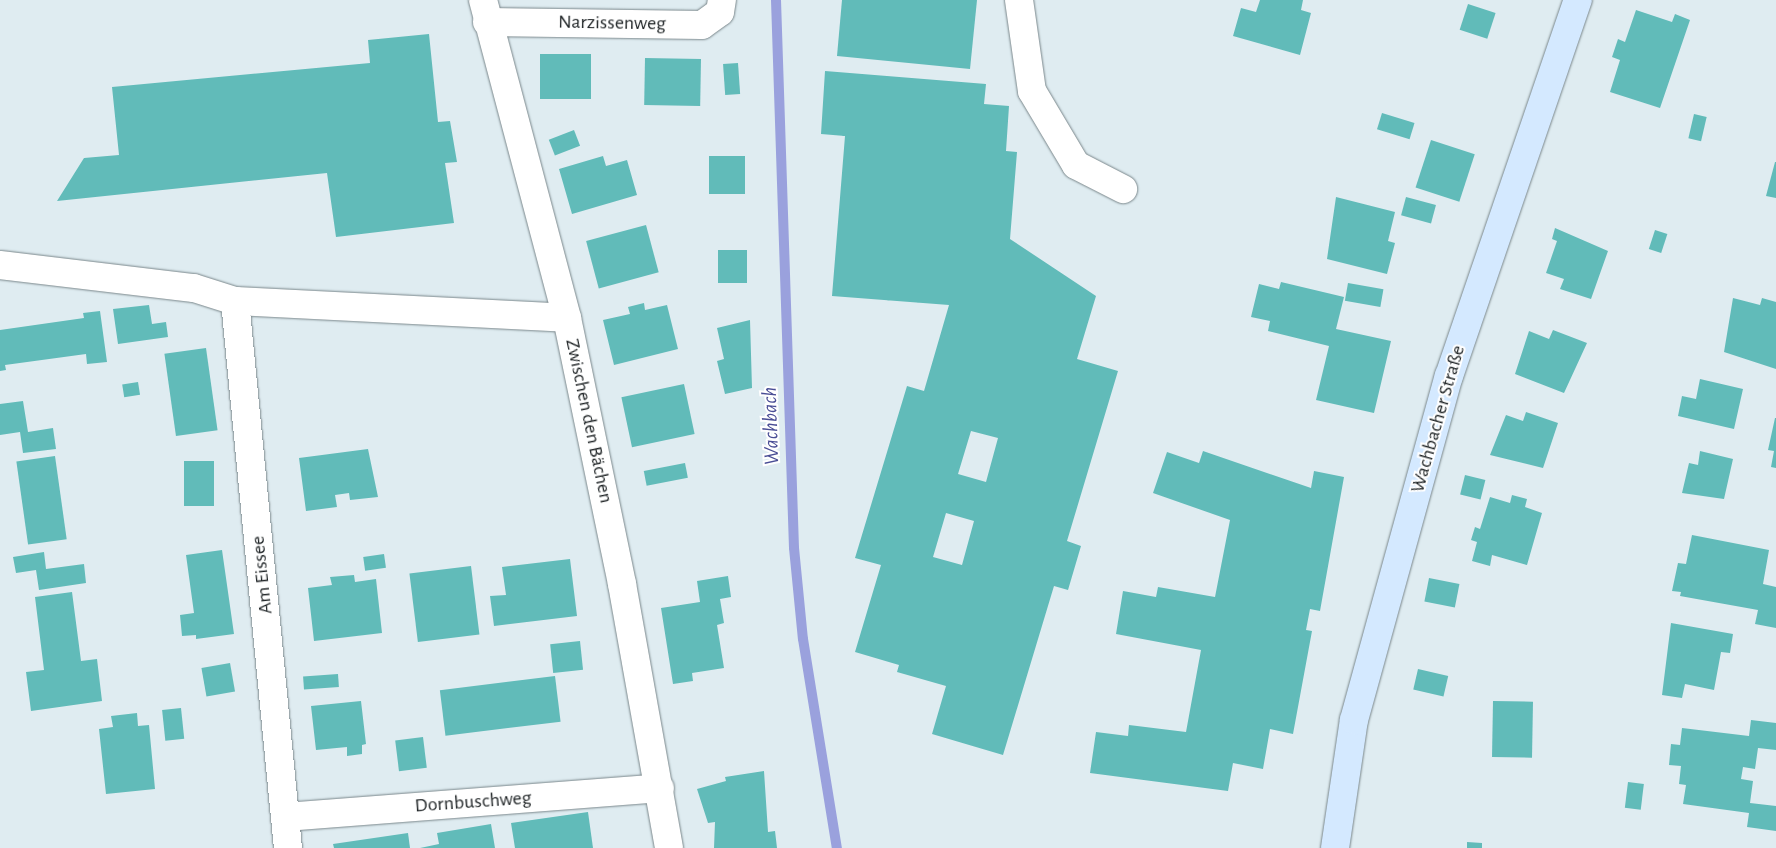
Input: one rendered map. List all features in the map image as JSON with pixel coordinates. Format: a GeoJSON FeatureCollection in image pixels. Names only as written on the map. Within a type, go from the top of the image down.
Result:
{"type":"FeatureCollection","features":[{"type":"Feature","properties":{"kind":"street","name":"Narzissenweg"},"geometry":{"type":"LineString","coordinates":[[485,11],[702,24],[720,12],[722,0]]}},
{"type":"Feature","properties":{"kind":"street"},"geometry":{"type":"LineString","coordinates":[[1019,0],[1032,91],[1076,165],[1123,189]]}},
{"type":"Feature","properties":{"kind":"street","name":"Wachbacher Straße"},"geometry":{"type":"LineString","coordinates":[[1335,848],[1354,720],[1449,376],[1578,0]]}},
{"type":"Feature","properties":{"kind":"street","name":"Zwischen den Bächen"},"geometry":{"type":"LineString","coordinates":[[485,11],[567,318],[660,788],[669,848]]}},
{"type":"Feature","properties":{"kind":"street"},"geometry":{"type":"LineString","coordinates":[[0,265],[194,288],[235,302],[567,318]]}},
{"type":"Feature","properties":{"kind":"street","name":"Am Eissee"},"geometry":{"type":"LineString","coordinates":[[235,302],[288,848]]}},
{"type":"Feature","properties":{"kind":"street","name":"Dornbuschweg"},"geometry":{"type":"LineString","coordinates":[[286,817],[660,788]]}},
{"type":"Feature","properties":{"kind":"building"},"geometry":{"type":"Polygon","coordinates":[[[842,0],[977,0],[970,69],[837,56],[842,0]]]}},
{"type":"Feature","properties":{"kind":"building"},"geometry":{"type":"Polygon","coordinates":[[[1260,0],[1303,0],[1301,10],[1311,13],[1300,55],[1233,36],[1241,8],[1256,12],[1260,0]]]}},
{"type":"Feature","properties":{"kind":"building"},"geometry":{"type":"Polygon","coordinates":[[[1468,4],[1496,13],[1487,39],[1460,30],[1468,4]]]}},
{"type":"Feature","properties":{"kind":"building"},"geometry":{"type":"Polygon","coordinates":[[[1636,10],[1672,22],[1675,14],[1690,20],[1660,108],[1610,92],[1620,60],[1612,57],[1618,39],[1625,42],[1636,10]]]}},
{"type":"Feature","properties":{"kind":"building"},"geometry":{"type":"Polygon","coordinates":[[[429,34],[438,122],[450,121],[457,162],[445,163],[454,223],[336,237],[327,173],[57,201],[84,158],[119,155],[112,87],[370,63],[368,40],[429,34]]]}},
{"type":"Feature","properties":{"kind":"building"},"geometry":{"type":"Polygon","coordinates":[[[540,54],[591,54],[591,99],[540,99],[540,54]]]}},
{"type":"Feature","properties":{"kind":"building"},"geometry":{"type":"Polygon","coordinates":[[[645,58],[701,59],[700,106],[644,105],[645,58]]]}},
{"type":"Feature","properties":{"kind":"building"},"geometry":{"type":"Polygon","coordinates":[[[738,63],[740,94],[725,95],[723,64],[738,63]]]}},
{"type":"Feature","properties":{"kind":"building"},"geometry":{"type":"Polygon","coordinates":[[[825,71],[986,84],[984,104],[1009,106],[1006,151],[1017,152],[1010,239],[1096,296],[1077,359],[1118,371],[1067,541],[1081,546],[1068,590],[1054,586],[1003,755],[932,734],[946,686],[897,672],[899,665],[855,652],[881,565],[855,558],[907,386],[924,391],[949,305],[832,296],[845,136],[821,134],[825,71]],[[971,431],[958,474],[986,482],[998,438],[971,431]],[[946,513],[933,557],[962,565],[974,521],[946,513]]]}},
{"type":"Feature","properties":{"kind":"building"},"geometry":{"type":"Polygon","coordinates":[[[1382,113],[1415,123],[1410,139],[1377,129],[1382,113]]]}},
{"type":"Feature","properties":{"kind":"building"},"geometry":{"type":"Polygon","coordinates":[[[1694,114],[1707,117],[1701,141],[1688,138],[1694,114]]]}},
{"type":"Feature","properties":{"kind":"building"},"geometry":{"type":"Polygon","coordinates":[[[574,130],[580,146],[555,156],[549,140],[574,130]]]}},
{"type":"Feature","properties":{"kind":"building"},"geometry":{"type":"Polygon","coordinates":[[[1431,140],[1475,154],[1459,202],[1416,188],[1431,140]]]}},
{"type":"Feature","properties":{"kind":"building"},"geometry":{"type":"Polygon","coordinates":[[[603,156],[606,166],[627,160],[637,195],[572,214],[559,169],[603,156]]]}},
{"type":"Feature","properties":{"kind":"building"},"geometry":{"type":"Polygon","coordinates":[[[709,156],[745,156],[745,194],[709,194],[709,156]]]}},
{"type":"Feature","properties":{"kind":"building"},"geometry":{"type":"Polygon","coordinates":[[[1776,162],[1776,198],[1766,196],[1776,162]]]}},
{"type":"Feature","properties":{"kind":"building"},"geometry":{"type":"Polygon","coordinates":[[[1336,197],[1395,212],[1388,241],[1395,243],[1387,274],[1327,259],[1336,197]]]}},
{"type":"Feature","properties":{"kind":"building"},"geometry":{"type":"Polygon","coordinates":[[[1406,197],[1436,205],[1431,223],[1401,215],[1406,197]]]}},
{"type":"Feature","properties":{"kind":"building"},"geometry":{"type":"Polygon","coordinates":[[[646,225],[659,272],[599,288],[586,241],[646,225]]]}},
{"type":"Feature","properties":{"kind":"building"},"geometry":{"type":"Polygon","coordinates":[[[1555,228],[1608,251],[1591,299],[1560,289],[1564,279],[1546,273],[1557,241],[1552,239],[1555,228]]]}},
{"type":"Feature","properties":{"kind":"building"},"geometry":{"type":"Polygon","coordinates":[[[1655,230],[1667,234],[1661,253],[1649,249],[1655,230]]]}},
{"type":"Feature","properties":{"kind":"building"},"geometry":{"type":"Polygon","coordinates":[[[718,250],[747,250],[747,283],[718,283],[718,250]]]}},
{"type":"Feature","properties":{"kind":"building"},"geometry":{"type":"Polygon","coordinates":[[[1281,282],[1344,297],[1336,329],[1391,341],[1374,413],[1316,400],[1329,346],[1268,331],[1270,321],[1251,317],[1259,284],[1279,289],[1281,282]]]}},
{"type":"Feature","properties":{"kind":"building"},"geometry":{"type":"Polygon","coordinates":[[[1348,283],[1383,289],[1380,307],[1345,301],[1348,283]]]}},
{"type":"Feature","properties":{"kind":"building"},"geometry":{"type":"Polygon","coordinates":[[[1733,298],[1760,305],[1762,298],[1776,302],[1776,369],[1724,352],[1733,298]]]}},
{"type":"Feature","properties":{"kind":"building"},"geometry":{"type":"Polygon","coordinates":[[[644,303],[645,310],[667,305],[678,349],[614,365],[603,320],[630,314],[628,307],[644,303]]]}},
{"type":"Feature","properties":{"kind":"building"},"geometry":{"type":"Polygon","coordinates":[[[149,305],[152,324],[166,322],[168,337],[118,344],[113,309],[149,305]]]}},
{"type":"Feature","properties":{"kind":"building"},"geometry":{"type":"Polygon","coordinates":[[[100,311],[107,362],[87,364],[86,354],[5,365],[6,370],[0,371],[0,330],[84,318],[83,313],[100,311]]]}},
{"type":"Feature","properties":{"kind":"building"},"geometry":{"type":"Polygon","coordinates":[[[750,320],[752,388],[725,394],[717,361],[724,359],[717,328],[750,320]]]}},
{"type":"Feature","properties":{"kind":"building"},"geometry":{"type":"Polygon","coordinates":[[[1553,330],[1587,343],[1564,393],[1515,374],[1529,331],[1549,339],[1553,330]]]}},
{"type":"Feature","properties":{"kind":"building"},"geometry":{"type":"Polygon","coordinates":[[[206,348],[218,430],[176,436],[164,354],[206,348]]]}},
{"type":"Feature","properties":{"kind":"building"},"geometry":{"type":"Polygon","coordinates":[[[1700,379],[1743,389],[1734,429],[1678,416],[1682,396],[1696,399],[1700,379]]]}},
{"type":"Feature","properties":{"kind":"building"},"geometry":{"type":"Polygon","coordinates":[[[138,382],[140,395],[124,397],[122,385],[138,382]]]}},
{"type":"Feature","properties":{"kind":"building"},"geometry":{"type":"Polygon","coordinates":[[[684,384],[695,434],[632,447],[621,397],[684,384]]]}},
{"type":"Feature","properties":{"kind":"building"},"geometry":{"type":"Polygon","coordinates":[[[23,401],[28,432],[53,428],[56,449],[23,453],[20,432],[0,435],[0,404],[23,401]]]}},
{"type":"Feature","properties":{"kind":"building"},"geometry":{"type":"Polygon","coordinates":[[[1526,412],[1558,423],[1543,468],[1490,455],[1506,415],[1523,421],[1526,412]]]}},
{"type":"Feature","properties":{"kind":"building"},"geometry":{"type":"Polygon","coordinates":[[[1775,418],[1776,468],[1771,467],[1774,451],[1768,450],[1775,418]]]}},
{"type":"Feature","properties":{"kind":"building"},"geometry":{"type":"Polygon","coordinates":[[[368,449],[378,497],[350,500],[349,493],[335,495],[337,507],[306,511],[299,458],[368,449]]]}},
{"type":"Feature","properties":{"kind":"building"},"geometry":{"type":"Polygon","coordinates":[[[1203,451],[1311,488],[1314,471],[1344,477],[1320,611],[1310,609],[1306,630],[1312,631],[1293,734],[1270,729],[1263,769],[1233,763],[1228,791],[1090,773],[1096,732],[1128,736],[1129,725],[1186,732],[1201,650],[1116,634],[1123,591],[1156,597],[1158,587],[1215,597],[1230,520],[1153,493],[1167,452],[1199,463],[1203,451]]]}},
{"type":"Feature","properties":{"kind":"building"},"geometry":{"type":"Polygon","coordinates":[[[1700,451],[1733,459],[1724,499],[1682,493],[1689,463],[1698,465],[1700,451]]]}},
{"type":"Feature","properties":{"kind":"building"},"geometry":{"type":"Polygon","coordinates":[[[55,456],[67,539],[28,545],[16,461],[55,456]]]}},
{"type":"Feature","properties":{"kind":"building"},"geometry":{"type":"Polygon","coordinates":[[[184,461],[214,461],[214,506],[184,506],[184,461]]]}},
{"type":"Feature","properties":{"kind":"building"},"geometry":{"type":"Polygon","coordinates":[[[685,463],[688,478],[647,486],[644,471],[685,463]]]}},
{"type":"Feature","properties":{"kind":"building"},"geometry":{"type":"Polygon","coordinates":[[[1465,475],[1485,480],[1481,499],[1460,494],[1465,475]]]}},
{"type":"Feature","properties":{"kind":"building"},"geometry":{"type":"Polygon","coordinates":[[[1512,495],[1527,499],[1525,507],[1542,513],[1527,565],[1492,555],[1490,566],[1472,561],[1477,542],[1471,540],[1475,527],[1480,529],[1490,497],[1510,503],[1512,495]]]}},
{"type":"Feature","properties":{"kind":"building"},"geometry":{"type":"Polygon","coordinates":[[[1692,535],[1769,550],[1763,584],[1776,587],[1776,628],[1755,624],[1758,610],[1680,596],[1681,592],[1672,591],[1678,563],[1686,564],[1692,535]]]}},
{"type":"Feature","properties":{"kind":"building"},"geometry":{"type":"Polygon","coordinates":[[[222,550],[234,634],[196,639],[196,635],[182,636],[180,615],[194,613],[186,555],[222,550]]]}},
{"type":"Feature","properties":{"kind":"building"},"geometry":{"type":"Polygon","coordinates":[[[44,552],[46,569],[84,564],[86,583],[39,590],[36,570],[16,573],[13,557],[44,552]]]}},
{"type":"Feature","properties":{"kind":"building"},"geometry":{"type":"Polygon","coordinates":[[[384,554],[386,568],[365,571],[363,557],[384,554]]]}},
{"type":"Feature","properties":{"kind":"building"},"geometry":{"type":"Polygon","coordinates":[[[570,559],[577,616],[494,626],[490,596],[506,595],[502,567],[570,559]]]}},
{"type":"Feature","properties":{"kind":"building"},"geometry":{"type":"Polygon","coordinates":[[[471,566],[479,634],[418,642],[409,574],[471,566]]]}},
{"type":"Feature","properties":{"kind":"building"},"geometry":{"type":"Polygon","coordinates":[[[354,575],[355,582],[376,579],[382,633],[314,641],[308,588],[332,585],[330,577],[354,575]]]}},
{"type":"Feature","properties":{"kind":"building"},"geometry":{"type":"Polygon","coordinates":[[[728,576],[731,597],[720,599],[724,623],[717,625],[724,668],[692,673],[693,681],[673,684],[661,608],[700,602],[697,581],[728,576]]]}},
{"type":"Feature","properties":{"kind":"building"},"geometry":{"type":"Polygon","coordinates":[[[1429,578],[1459,584],[1455,607],[1424,602],[1429,578]]]}},
{"type":"Feature","properties":{"kind":"building"},"geometry":{"type":"Polygon","coordinates":[[[72,592],[81,661],[97,659],[102,701],[31,711],[26,672],[44,670],[35,597],[72,592]]]}},
{"type":"Feature","properties":{"kind":"building"},"geometry":{"type":"Polygon","coordinates":[[[1671,623],[1733,634],[1730,653],[1721,652],[1714,690],[1685,684],[1682,698],[1662,695],[1671,623]]]}},
{"type":"Feature","properties":{"kind":"building"},"geometry":{"type":"Polygon","coordinates":[[[580,641],[583,670],[553,673],[550,644],[580,641]]]}},
{"type":"Feature","properties":{"kind":"building"},"geometry":{"type":"Polygon","coordinates":[[[230,663],[235,692],[206,697],[201,668],[230,663]]]}},
{"type":"Feature","properties":{"kind":"building"},"geometry":{"type":"Polygon","coordinates":[[[1418,669],[1448,676],[1443,696],[1413,689],[1418,669]]]}},
{"type":"Feature","properties":{"kind":"building"},"geometry":{"type":"Polygon","coordinates":[[[338,674],[339,687],[304,689],[303,676],[338,674]]]}},
{"type":"Feature","properties":{"kind":"building"},"geometry":{"type":"Polygon","coordinates":[[[555,676],[561,722],[445,736],[440,690],[555,676]]]}},
{"type":"Feature","properties":{"kind":"building"},"geometry":{"type":"Polygon","coordinates":[[[361,701],[366,744],[362,745],[362,754],[347,756],[347,747],[316,750],[311,706],[361,701]]]}},
{"type":"Feature","properties":{"kind":"building"},"geometry":{"type":"Polygon","coordinates":[[[1493,701],[1533,702],[1532,758],[1492,757],[1493,701]]]}},
{"type":"Feature","properties":{"kind":"building"},"geometry":{"type":"Polygon","coordinates":[[[181,708],[184,739],[165,741],[162,710],[181,708]]]}},
{"type":"Feature","properties":{"kind":"building"},"geometry":{"type":"Polygon","coordinates":[[[137,713],[138,726],[149,725],[155,789],[106,794],[99,729],[113,727],[111,716],[137,713]]]}},
{"type":"Feature","properties":{"kind":"building"},"geometry":{"type":"Polygon","coordinates":[[[1751,720],[1776,723],[1776,750],[1758,748],[1755,769],[1743,767],[1741,779],[1753,781],[1750,803],[1776,806],[1776,831],[1747,827],[1749,813],[1683,804],[1686,785],[1679,784],[1681,766],[1669,765],[1671,744],[1680,745],[1682,728],[1749,736],[1751,720]]]}},
{"type":"Feature","properties":{"kind":"building"},"geometry":{"type":"Polygon","coordinates":[[[423,737],[427,768],[399,771],[395,740],[423,737]]]}},
{"type":"Feature","properties":{"kind":"building"},"geometry":{"type":"Polygon","coordinates":[[[764,771],[768,832],[775,831],[777,848],[714,848],[715,822],[708,823],[697,789],[726,781],[725,777],[764,771]]]}},
{"type":"Feature","properties":{"kind":"building"},"geometry":{"type":"Polygon","coordinates":[[[1628,782],[1644,784],[1641,810],[1625,808],[1628,782]]]}},
{"type":"Feature","properties":{"kind":"building"},"geometry":{"type":"Polygon","coordinates":[[[588,812],[593,848],[515,848],[511,823],[588,812]]]}},
{"type":"Feature","properties":{"kind":"building"},"geometry":{"type":"Polygon","coordinates":[[[491,824],[495,848],[420,848],[439,844],[437,833],[491,824]]]}},
{"type":"Feature","properties":{"kind":"building"},"geometry":{"type":"Polygon","coordinates":[[[408,833],[410,848],[334,848],[333,844],[408,833]]]}},
{"type":"Feature","properties":{"kind":"building"},"geometry":{"type":"Polygon","coordinates":[[[1467,842],[1482,843],[1482,848],[1467,848],[1467,842]]]}},
{"type":"Feature","properties":{"kind":"waterway","name":"Wachbach"},"geometry":{"type":"LineString","coordinates":[[776,0],[794,548],[803,639],[837,848]]}}]}
